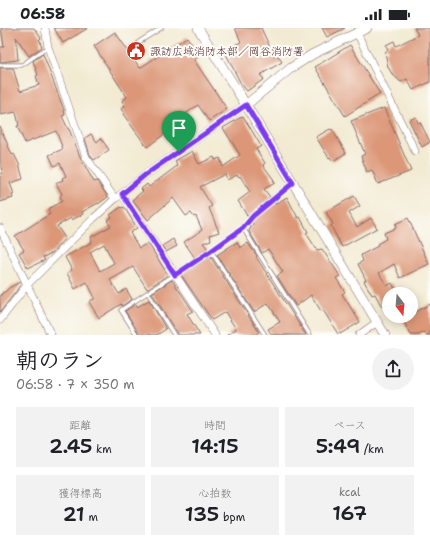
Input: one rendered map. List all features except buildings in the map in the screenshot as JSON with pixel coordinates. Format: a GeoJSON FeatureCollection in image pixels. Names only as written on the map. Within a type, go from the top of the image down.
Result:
{"type":"FeatureCollection","features":[{"type":"Feature","properties":{"kind":"street"},"geometry":{"type":"LineString","coordinates":[[45,28],[48,48],[86,157],[115,199]]}},
{"type":"Feature","properties":{"kind":"street"},"geometry":{"type":"LineString","coordinates":[[198,28],[385,335]]}},
{"type":"Feature","properties":{"kind":"street"},"geometry":{"type":"LineString","coordinates":[[0,320],[27,285],[115,199],[145,175],[246,105],[291,68],[313,54],[362,30],[415,151]]}},
{"type":"Feature","properties":{"kind":"street"},"geometry":{"type":"LineString","coordinates":[[122,194],[215,335]]}},
{"type":"Feature","properties":{"kind":"street"},"geometry":{"type":"LineString","coordinates":[[0,228],[51,335]]}},
{"type":"Feature","properties":{"kind":"street"},"geometry":{"type":"LineString","coordinates":[[359,335],[377,322]]}},
{"type":"Feature","properties":{"kind":"lane"},"geometry":{"type":"LineString","coordinates":[[139,42],[161,28]]}},
{"type":"Feature","properties":{"kind":"lane"},"geometry":{"type":"LineString","coordinates":[[0,65],[22,65],[48,48]]}},
{"type":"Feature","properties":{"kind":"lane"},"geometry":{"type":"LineString","coordinates":[[137,335],[121,310],[211,251],[243,228],[253,216],[293,183]]}},
{"type":"Feature","properties":{"kind":"lane"},"geometry":{"type":"LineString","coordinates":[[243,228],[310,335]]}},
{"type":"Feature","properties":{"kind":"lane"},"geometry":{"type":"LineString","coordinates":[[211,251],[265,335]]}},
{"type":"Feature","properties":{"kind":"lane"},"geometry":{"type":"LineString","coordinates":[[148,293],[174,335]]}},
{"type":"Feature","properties":{"kind":"place","name":"諏訪広域消防本部／岡谷消防署"},"geometry":{"type":"Point","coordinates":[136,51]}},
{"type":"Feature","properties":{"kind":"route"},"geometry":{"type":"LineString","coordinates":[[246,105],[293,183],[253,216],[243,228],[175,275],[122,194],[145,175],[179,152],[246,105]]}}]}
